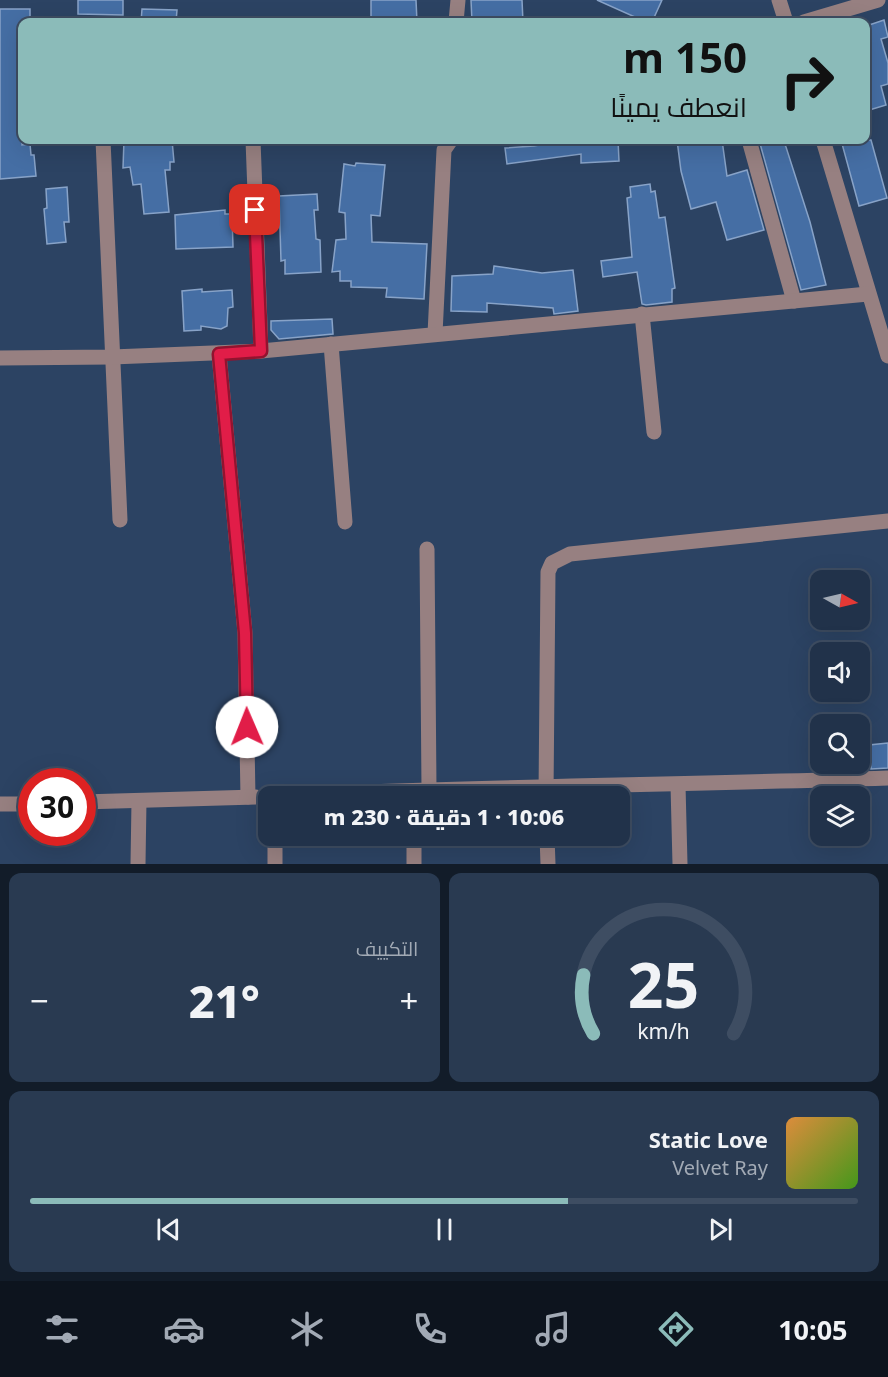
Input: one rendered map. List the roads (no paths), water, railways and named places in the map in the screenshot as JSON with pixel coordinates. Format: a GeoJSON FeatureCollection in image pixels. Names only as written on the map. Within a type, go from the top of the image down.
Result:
{"type":"FeatureCollection","features":[{"type":"Feature","properties":{"kind":"street"},"geometry":{"type":"LineString","coordinates":[[456,18],[458,0]]}},
{"type":"Feature","properties":{"kind":"street"},"geometry":{"type":"LineString","coordinates":[[779,0],[785,18]]}},
{"type":"Feature","properties":{"kind":"street"},"geometry":{"type":"LineString","coordinates":[[817,18],[878,0]]}},
{"type":"Feature","properties":{"kind":"street"},"geometry":{"type":"LineString","coordinates":[[103,144],[120,520]]}},
{"type":"Feature","properties":{"kind":"street"},"geometry":{"type":"LineString","coordinates":[[253,144],[261,351]]}},
{"type":"Feature","properties":{"kind":"street"},"geometry":{"type":"LineString","coordinates":[[435,334],[444,150],[448,144]]}},
{"type":"Feature","properties":{"kind":"street"},"geometry":{"type":"LineString","coordinates":[[750,144],[794,301]]}},
{"type":"Feature","properties":{"kind":"street"},"geometry":{"type":"LineString","coordinates":[[824,144],[888,356]]}},
{"type":"Feature","properties":{"kind":"street"},"geometry":{"type":"LineString","coordinates":[[0,358],[112,357],[261,351],[868,294]]}},
{"type":"Feature","properties":{"kind":"street"},"geometry":{"type":"LineString","coordinates":[[642,314],[654,432]]}},
{"type":"Feature","properties":{"kind":"street"},"geometry":{"type":"LineString","coordinates":[[331,345],[345,522]]}},
{"type":"Feature","properties":{"kind":"street"},"geometry":{"type":"LineString","coordinates":[[219,354],[245,633],[248,797]]}},
{"type":"Feature","properties":{"kind":"street"},"geometry":{"type":"LineString","coordinates":[[546,786],[548,572],[552,562],[570,554],[888,521]]}},
{"type":"Feature","properties":{"kind":"street"},"geometry":{"type":"LineString","coordinates":[[427,549],[429,786]]}},
{"type":"Feature","properties":{"kind":"street"},"geometry":{"type":"LineString","coordinates":[[630,788],[888,778]]}},
{"type":"Feature","properties":{"kind":"street"},"geometry":{"type":"LineString","coordinates":[[678,786],[680,864]]}},
{"type":"Feature","properties":{"kind":"street"},"geometry":{"type":"LineString","coordinates":[[96,802],[258,797]]}},
{"type":"Feature","properties":{"kind":"street"},"geometry":{"type":"LineString","coordinates":[[138,864],[139,801]]}},
{"type":"Feature","properties":{"kind":"street"},"geometry":{"type":"LineString","coordinates":[[0,804],[18,804]]}},
{"type":"Feature","properties":{"kind":"street"},"geometry":{"type":"LineString","coordinates":[[275,846],[275,864]]}},
{"type":"Feature","properties":{"kind":"street"},"geometry":{"type":"LineString","coordinates":[[414,846],[414,864]]}},
{"type":"Feature","properties":{"kind":"street"},"geometry":{"type":"LineString","coordinates":[[547,846],[548,864]]}}]}
